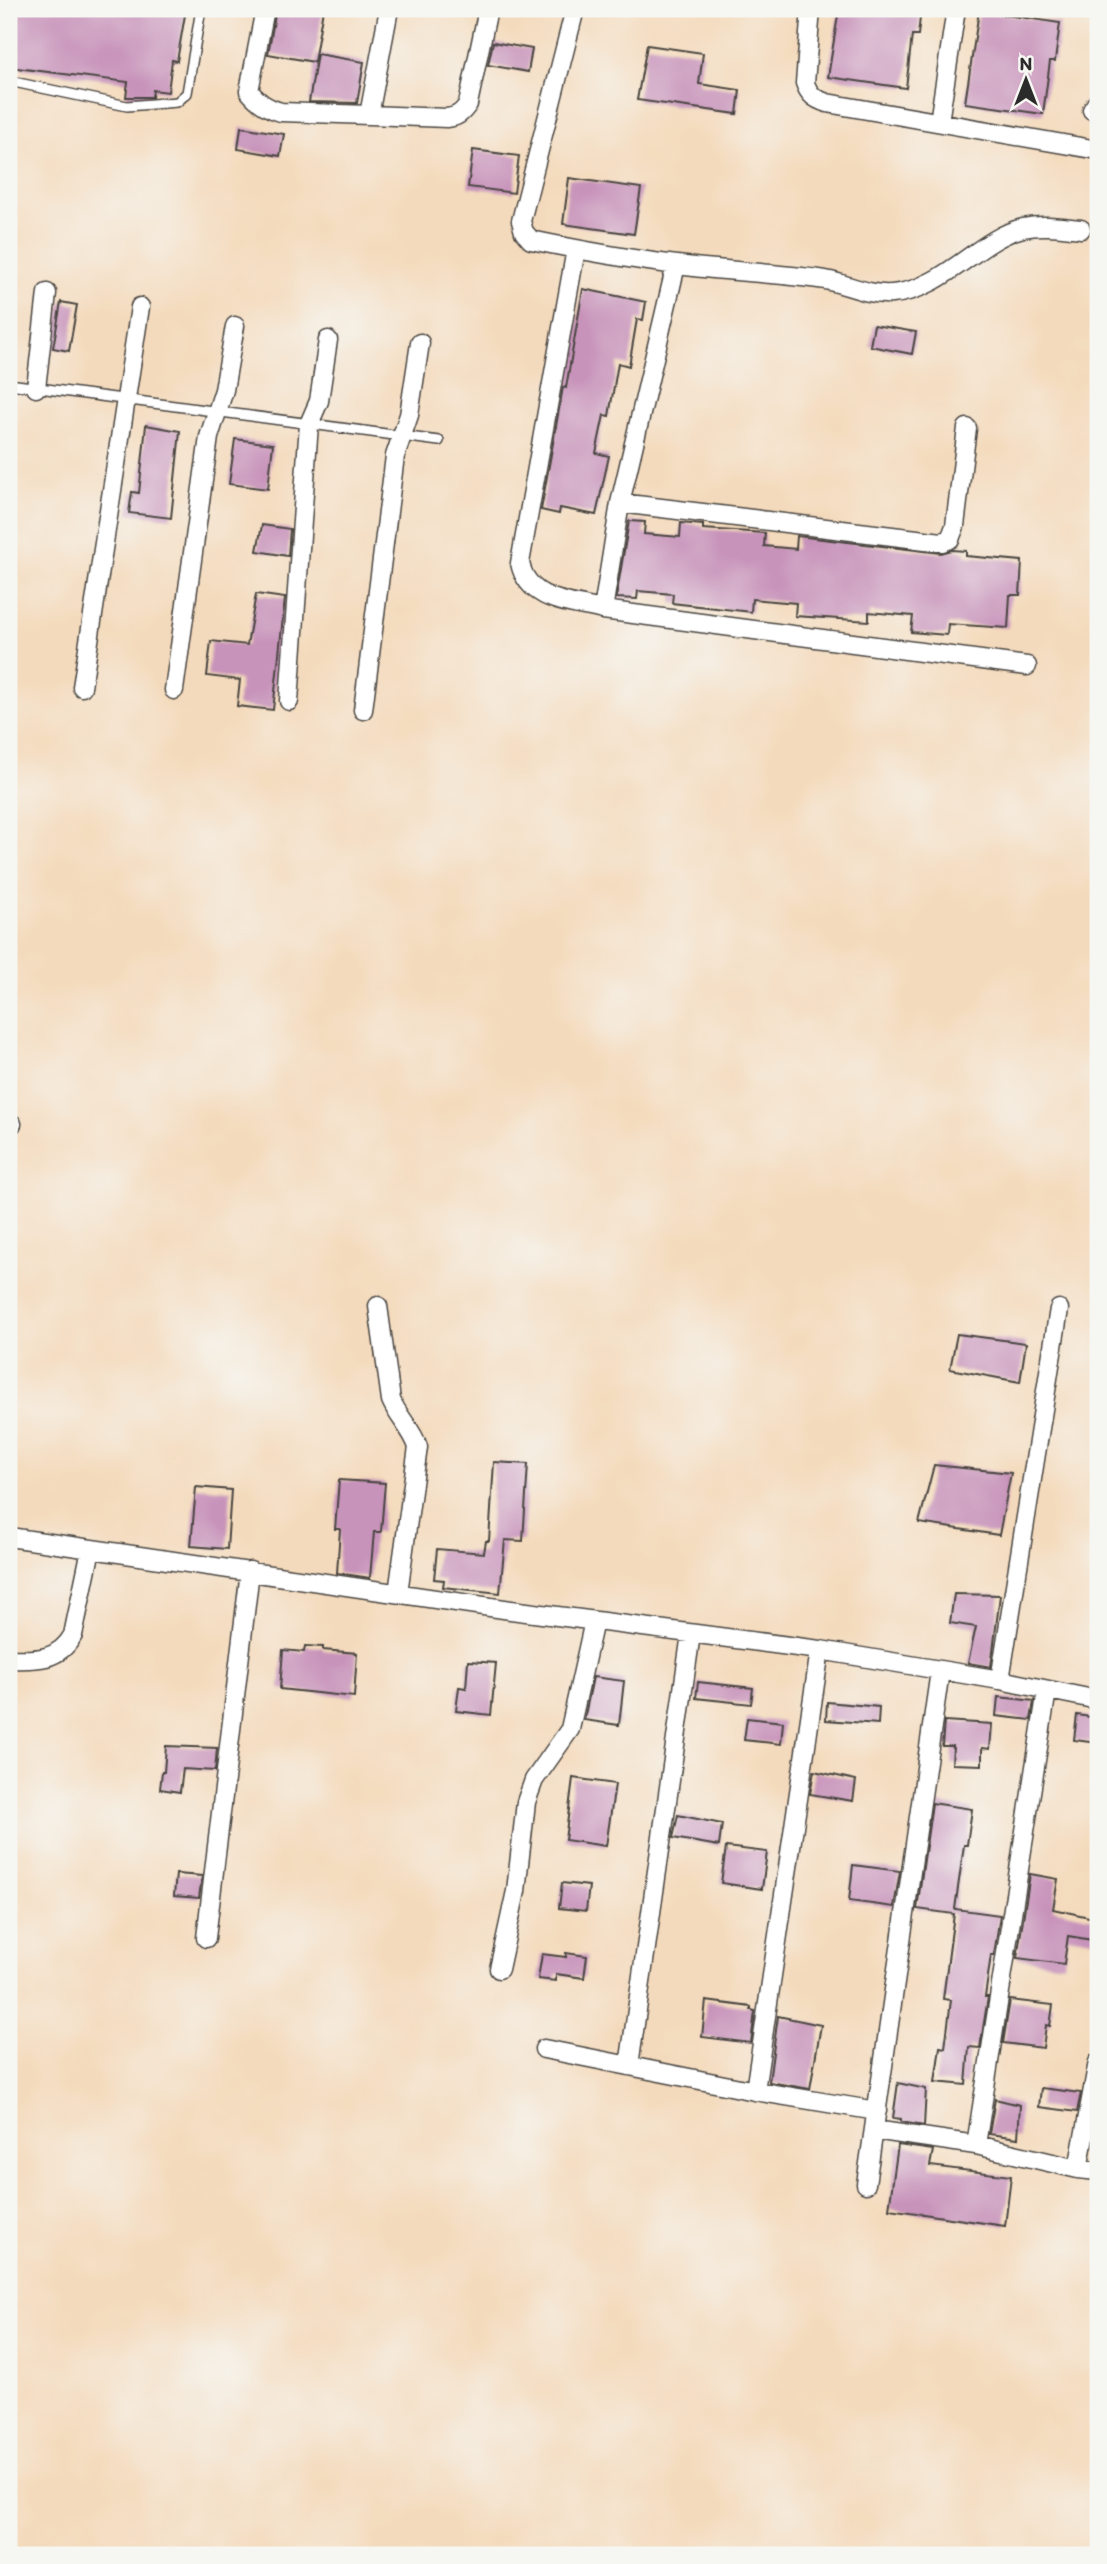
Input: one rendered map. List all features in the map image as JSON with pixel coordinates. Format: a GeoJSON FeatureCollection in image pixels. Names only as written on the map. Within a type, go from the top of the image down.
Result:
{"type":"FeatureCollection","features":[{"type":"Feature","properties":{"kind":"street"},"geometry":{"type":"LineString","coordinates":[[264,9],[250,91],[257,101],[268,108],[281,112],[447,118],[456,117],[468,104],[488,9]]}},
{"type":"Feature","properties":{"kind":"street"},"geometry":{"type":"LineString","coordinates":[[369,115],[389,9]]}},
{"type":"Feature","properties":{"kind":"street"},"geometry":{"type":"LineString","coordinates":[[575,9],[521,221],[524,232],[531,240],[676,265],[823,279],[868,292],[893,294],[913,289],[951,271],[1001,236],[1021,228],[1041,225],[1081,229]]}},
{"type":"Feature","properties":{"kind":"street"},"geometry":{"type":"LineString","coordinates":[[811,9],[805,83],[807,91],[814,98],[827,103],[1098,150]]}},
{"type":"Feature","properties":{"kind":"street"},"geometry":{"type":"LineString","coordinates":[[939,122],[956,9]]}},
{"type":"Feature","properties":{"kind":"street"},"geometry":{"type":"LineString","coordinates":[[576,249],[520,563],[523,576],[530,587],[540,594],[603,610],[1027,666]]}},
{"type":"Feature","properties":{"kind":"street"},"geometry":{"type":"LineString","coordinates":[[603,610],[620,503],[676,265]]}},
{"type":"Feature","properties":{"kind":"street"},"geometry":{"type":"LineString","coordinates":[[36,388],[47,293]]}},
{"type":"Feature","properties":{"kind":"street"},"geometry":{"type":"LineString","coordinates":[[82,687],[140,307]]}},
{"type":"Feature","properties":{"kind":"street"},"geometry":{"type":"LineString","coordinates":[[174,690],[209,437],[224,390],[234,326]]}},
{"type":"Feature","properties":{"kind":"street"},"geometry":{"type":"LineString","coordinates":[[289,701],[309,424],[319,401],[327,340]]}},
{"type":"Feature","properties":{"kind":"street"},"geometry":{"type":"LineString","coordinates":[[363,710],[392,472],[400,436],[409,415],[420,343]]}},
{"type":"Feature","properties":{"kind":"street"},"geometry":{"type":"LineString","coordinates":[[620,503],[942,542],[950,539],[955,526],[967,428]]}},
{"type":"Feature","properties":{"kind":"street"},"geometry":{"type":"LineString","coordinates":[[378,1306],[391,1400],[418,1447],[398,1593]]}},
{"type":"Feature","properties":{"kind":"street"},"geometry":{"type":"LineString","coordinates":[[1000,1680],[1059,1309]]}},
{"type":"Feature","properties":{"kind":"street"},"geometry":{"type":"LineString","coordinates":[[9,1537],[594,1621],[820,1650],[1000,1680],[1098,1700]]}},
{"type":"Feature","properties":{"kind":"street"},"geometry":{"type":"LineString","coordinates":[[9,1659],[48,1658],[68,1645],[73,1635],[91,1549]]}},
{"type":"Feature","properties":{"kind":"street"},"geometry":{"type":"LineString","coordinates":[[206,1938],[250,1571]]}},
{"type":"Feature","properties":{"kind":"street"},"geometry":{"type":"LineString","coordinates":[[499,1969],[516,1891],[526,1802],[534,1780],[570,1728],[594,1621]]}},
{"type":"Feature","properties":{"kind":"street"},"geometry":{"type":"LineString","coordinates":[[629,2066],[691,1634]]}},
{"type":"Feature","properties":{"kind":"street"},"geometry":{"type":"LineString","coordinates":[[755,2091],[820,1650]]}},
{"type":"Feature","properties":{"kind":"street"},"geometry":{"type":"LineString","coordinates":[[866,2184],[940,1671]]}},
{"type":"Feature","properties":{"kind":"street"},"geometry":{"type":"LineString","coordinates":[[975,2145],[1048,1690]]}},
{"type":"Feature","properties":{"kind":"street"},"geometry":{"type":"LineString","coordinates":[[544,2049],[755,2091],[877,2111]]}},
{"type":"Feature","properties":{"kind":"street"},"geometry":{"type":"LineString","coordinates":[[1078,2169],[1098,2062]]}},
{"type":"Feature","properties":{"kind":"street"},"geometry":{"type":"LineString","coordinates":[[874,2130],[975,2145],[1078,2169],[1098,2171]]}},
{"type":"Feature","properties":{"kind":"lane"},"geometry":{"type":"LineString","coordinates":[[9,81],[127,106],[177,102],[187,93],[201,9]]}},
{"type":"Feature","properties":{"kind":"lane"},"geometry":{"type":"LineString","coordinates":[[9,384],[439,441]]}},
{"type":"Feature","properties":{"kind":"building"},"geometry":{"type":"Polygon","coordinates":[[[14,9],[186,9],[177,61],[172,60],[168,92],[153,90],[152,97],[126,97],[128,82],[9,67],[9,26],[12,27],[14,9]]]}},
{"type":"Feature","properties":{"kind":"building"},"geometry":{"type":"Polygon","coordinates":[[[276,9],[323,9],[314,62],[268,54],[276,9]]]}},
{"type":"Feature","properties":{"kind":"building"},"geometry":{"type":"Polygon","coordinates":[[[839,9],[921,9],[918,35],[912,35],[906,88],[828,77],[839,9]]]}},
{"type":"Feature","properties":{"kind":"building"},"geometry":{"type":"Polygon","coordinates":[[[979,11],[1060,23],[1055,61],[1050,61],[1043,114],[965,103],[979,11]]]}},
{"type":"Feature","properties":{"kind":"building"},"geometry":{"type":"Polygon","coordinates":[[[493,42],[532,49],[528,72],[488,65],[493,42]]]}},
{"type":"Feature","properties":{"kind":"building"},"geometry":{"type":"Polygon","coordinates":[[[647,45],[703,53],[699,84],[740,90],[737,114],[637,100],[647,45]]]}},
{"type":"Feature","properties":{"kind":"building"},"geometry":{"type":"Polygon","coordinates":[[[317,54],[364,62],[357,103],[309,102],[317,54]]]}},
{"type":"Feature","properties":{"kind":"building"},"geometry":{"type":"Polygon","coordinates":[[[241,127],[284,134],[280,156],[238,149],[241,127]]]}},
{"type":"Feature","properties":{"kind":"building"},"geometry":{"type":"Polygon","coordinates":[[[473,150],[519,156],[514,193],[468,187],[473,150]]]}},
{"type":"Feature","properties":{"kind":"building"},"geometry":{"type":"Polygon","coordinates":[[[569,178],[641,188],[634,234],[563,224],[569,178]]]}},
{"type":"Feature","properties":{"kind":"building"},"geometry":{"type":"Polygon","coordinates":[[[583,289],[646,302],[643,320],[637,319],[629,366],[618,363],[609,416],[604,415],[596,453],[609,456],[596,515],[560,508],[559,514],[541,510],[583,289]]]}},
{"type":"Feature","properties":{"kind":"building"},"geometry":{"type":"Polygon","coordinates":[[[61,302],[77,305],[69,351],[53,348],[61,302]]]}},
{"type":"Feature","properties":{"kind":"building"},"geometry":{"type":"Polygon","coordinates":[[[874,325],[916,332],[912,354],[870,346],[874,325]]]}},
{"type":"Feature","properties":{"kind":"building"},"geometry":{"type":"Polygon","coordinates":[[[146,425],[180,431],[171,518],[129,513],[132,492],[139,493],[146,425]]]}},
{"type":"Feature","properties":{"kind":"building"},"geometry":{"type":"Polygon","coordinates":[[[235,439],[273,444],[268,489],[229,484],[235,439]]]}},
{"type":"Feature","properties":{"kind":"building"},"geometry":{"type":"Polygon","coordinates":[[[629,521],[645,522],[644,534],[680,537],[681,523],[703,525],[703,529],[765,533],[764,546],[796,549],[797,536],[941,553],[952,550],[966,551],[966,556],[1022,561],[1020,595],[1010,595],[1008,628],[948,624],[947,635],[911,632],[913,616],[869,612],[869,621],[795,616],[796,603],[752,599],[751,612],[672,603],[673,594],[638,591],[637,599],[616,598],[629,521]]]}},
{"type":"Feature","properties":{"kind":"building"},"geometry":{"type":"Polygon","coordinates":[[[262,525],[290,529],[288,556],[257,551],[262,525]]]}},
{"type":"Feature","properties":{"kind":"building"},"geometry":{"type":"Polygon","coordinates":[[[256,594],[285,598],[273,710],[237,706],[240,680],[207,676],[211,641],[247,645],[256,594]]]}},
{"type":"Feature","properties":{"kind":"building"},"geometry":{"type":"Polygon","coordinates":[[[957,1334],[1026,1343],[1020,1382],[950,1369],[957,1334]]]}},
{"type":"Feature","properties":{"kind":"building"},"geometry":{"type":"Polygon","coordinates":[[[494,1462],[528,1464],[523,1541],[505,1540],[500,1593],[443,1587],[444,1580],[434,1579],[437,1549],[484,1553],[486,1541],[489,1541],[494,1462]]]}},
{"type":"Feature","properties":{"kind":"building"},"geometry":{"type":"Polygon","coordinates":[[[934,1465],[1011,1473],[999,1535],[919,1523],[934,1465]]]}},
{"type":"Feature","properties":{"kind":"building"},"geometry":{"type":"Polygon","coordinates":[[[339,1480],[385,1483],[381,1532],[374,1532],[370,1578],[337,1573],[340,1529],[335,1529],[339,1480]]]}},
{"type":"Feature","properties":{"kind":"building"},"geometry":{"type":"Polygon","coordinates":[[[196,1487],[231,1490],[227,1549],[191,1546],[196,1487]]]}},
{"type":"Feature","properties":{"kind":"building"},"geometry":{"type":"Polygon","coordinates":[[[954,1594],[1000,1595],[991,1667],[968,1663],[976,1627],[950,1623],[954,1594]]]}},
{"type":"Feature","properties":{"kind":"building"},"geometry":{"type":"Polygon","coordinates":[[[305,1646],[357,1653],[354,1697],[280,1689],[283,1650],[304,1652],[305,1646]]]}},
{"type":"Feature","properties":{"kind":"building"},"geometry":{"type":"Polygon","coordinates":[[[468,1661],[496,1663],[491,1715],[456,1711],[459,1687],[466,1688],[468,1661]]]}},
{"type":"Feature","properties":{"kind":"building"},"geometry":{"type":"Polygon","coordinates":[[[593,1677],[624,1681],[619,1725],[584,1720],[593,1677]]]}},
{"type":"Feature","properties":{"kind":"building"},"geometry":{"type":"Polygon","coordinates":[[[698,1682],[753,1688],[751,1704],[696,1698],[698,1682]]]}},
{"type":"Feature","properties":{"kind":"building"},"geometry":{"type":"Polygon","coordinates":[[[998,1697],[1034,1701],[1031,1720],[996,1716],[998,1697]]]}},
{"type":"Feature","properties":{"kind":"building"},"geometry":{"type":"Polygon","coordinates":[[[827,1702],[879,1707],[878,1724],[826,1720],[827,1702]]]}},
{"type":"Feature","properties":{"kind":"building"},"geometry":{"type":"Polygon","coordinates":[[[1077,1715],[1098,1718],[1098,1743],[1074,1740],[1077,1715]]]}},
{"type":"Feature","properties":{"kind":"building"},"geometry":{"type":"Polygon","coordinates":[[[747,1718],[783,1722],[781,1744],[744,1740],[747,1718]]]}},
{"type":"Feature","properties":{"kind":"building"},"geometry":{"type":"Polygon","coordinates":[[[944,1721],[992,1724],[990,1749],[982,1748],[982,1765],[952,1764],[953,1746],[942,1746],[944,1721]]]}},
{"type":"Feature","properties":{"kind":"building"},"geometry":{"type":"Polygon","coordinates":[[[166,1746],[217,1748],[215,1771],[183,1769],[180,1792],[160,1789],[166,1746]]]}},
{"type":"Feature","properties":{"kind":"building"},"geometry":{"type":"Polygon","coordinates":[[[814,1771],[856,1780],[853,1801],[810,1794],[814,1771]]]}},
{"type":"Feature","properties":{"kind":"building"},"geometry":{"type":"Polygon","coordinates":[[[573,1778],[615,1784],[606,1846],[565,1840],[573,1778]]]}},
{"type":"Feature","properties":{"kind":"building"},"geometry":{"type":"Polygon","coordinates":[[[932,1803],[972,1809],[955,1909],[1000,1915],[994,1955],[991,1955],[980,2048],[969,2047],[966,2085],[935,2082],[940,2047],[945,2048],[951,2000],[943,1999],[954,1914],[917,1909],[932,1803]]]}},
{"type":"Feature","properties":{"kind":"building"},"geometry":{"type":"Polygon","coordinates":[[[678,1815],[722,1824],[719,1846],[673,1838],[678,1815]]]}},
{"type":"Feature","properties":{"kind":"building"},"geometry":{"type":"Polygon","coordinates":[[[726,1847],[767,1852],[762,1889],[721,1883],[726,1847]]]}},
{"type":"Feature","properties":{"kind":"building"},"geometry":{"type":"Polygon","coordinates":[[[853,1865],[900,1871],[894,1907],[849,1901],[853,1865]]]}},
{"type":"Feature","properties":{"kind":"building"},"geometry":{"type":"Polygon","coordinates":[[[176,1874],[202,1876],[199,1898],[174,1896],[176,1874]]]}},
{"type":"Feature","properties":{"kind":"building"},"geometry":{"type":"Polygon","coordinates":[[[1030,1874],[1058,1879],[1053,1909],[1098,1919],[1098,1941],[1068,1936],[1064,1964],[1017,1958],[1030,1874]]]}},
{"type":"Feature","properties":{"kind":"building"},"geometry":{"type":"Polygon","coordinates":[[[562,1883],[589,1886],[586,1911],[559,1908],[562,1883]]]}},
{"type":"Feature","properties":{"kind":"building"},"geometry":{"type":"Polygon","coordinates":[[[566,1953],[587,1956],[584,1978],[556,1974],[556,1981],[538,1979],[542,1954],[566,1957],[566,1953]]]}},
{"type":"Feature","properties":{"kind":"building"},"geometry":{"type":"Polygon","coordinates":[[[1010,2000],[1053,2005],[1050,2026],[1046,2025],[1043,2048],[1003,2043],[1010,2000]]]}},
{"type":"Feature","properties":{"kind":"building"},"geometry":{"type":"Polygon","coordinates":[[[706,2001],[751,2007],[751,2010],[755,2011],[751,2043],[702,2037],[706,2001]]]}},
{"type":"Feature","properties":{"kind":"building"},"geometry":{"type":"Polygon","coordinates":[[[778,2016],[821,2025],[810,2089],[769,2082],[778,2016]]]}},
{"type":"Feature","properties":{"kind":"building"},"geometry":{"type":"Polygon","coordinates":[[[898,2083],[926,2089],[924,2126],[893,2118],[898,2083]]]}},
{"type":"Feature","properties":{"kind":"building"},"geometry":{"type":"Polygon","coordinates":[[[1041,2088],[1081,2093],[1077,2112],[1039,2107],[1041,2088]]]}},
{"type":"Feature","properties":{"kind":"building"},"geometry":{"type":"Polygon","coordinates":[[[995,2099],[1020,2105],[1018,2138],[989,2134],[995,2099]]]}},
{"type":"Feature","properties":{"kind":"building"},"geometry":{"type":"Polygon","coordinates":[[[898,2145],[933,2150],[930,2166],[1011,2176],[1005,2226],[889,2209],[898,2145]]]}}]}
